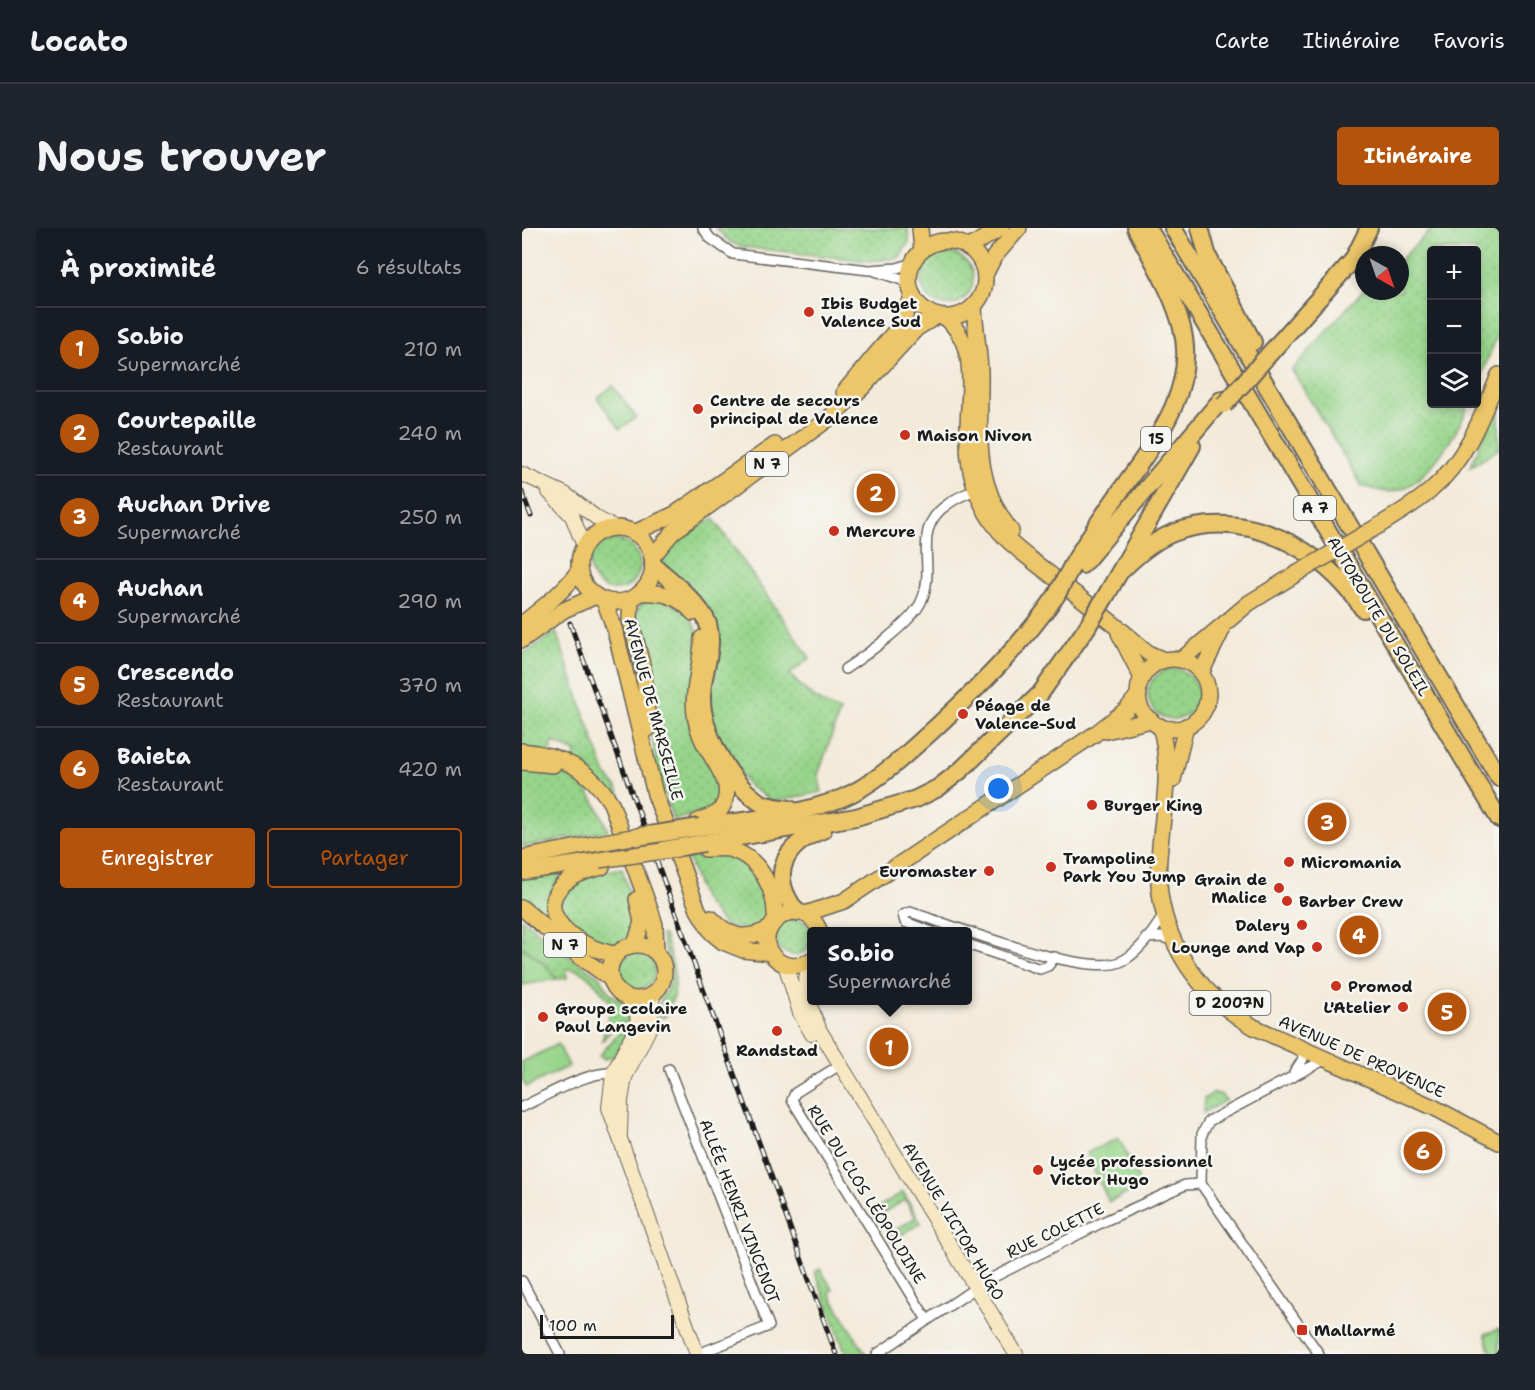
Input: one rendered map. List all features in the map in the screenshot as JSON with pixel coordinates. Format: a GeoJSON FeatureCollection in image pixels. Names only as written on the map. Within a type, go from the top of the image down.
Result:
{"type":"FeatureCollection","features":[{"type":"Feature","properties":{"kind":"highway","name":"15"},"geometry":{"type":"LineString","coordinates":[[799,811],[842,798],[859,789],[900,759],[1011,654],[1075,568],[1092,531],[1171,414],[1182,380],[1185,346],[1178,315],[1136,228]]}},
{"type":"Feature","properties":{"kind":"highway","name":"AUTOROUTE DU SOLEIL"},"geometry":{"type":"LineString","coordinates":[[1148,228],[1499,819]]}},
{"type":"Feature","properties":{"kind":"highway","name":"AUTOROUTE DU SOLEIL"},"geometry":{"type":"LineString","coordinates":[[1173,228],[1499,778]]}},
{"type":"Feature","properties":{"kind":"highway"},"geometry":{"type":"LineString","coordinates":[[1200,228],[1209,257],[1313,464]]}},
{"type":"Feature","properties":{"kind":"highway"},"geometry":{"type":"LineString","coordinates":[[1277,341],[1344,261],[1362,228]]}},
{"type":"Feature","properties":{"kind":"highway"},"geometry":{"type":"LineString","coordinates":[[1075,568],[1277,341],[1353,260],[1369,228]]}},
{"type":"Feature","properties":{"kind":"highway"},"geometry":{"type":"LineString","coordinates":[[801,913],[783,889],[782,869],[794,847],[808,836],[856,817],[916,799],[938,788],[961,770],[1040,694],[1061,668],[1086,629],[1122,570],[1142,529],[1196,440],[1222,403]]}},
{"type":"Feature","properties":{"kind":"highway"},"geometry":{"type":"LineString","coordinates":[[1122,570],[1156,542],[1173,533],[1197,527],[1226,526],[1253,530],[1282,538],[1302,549],[1354,596],[1481,789]]}},
{"type":"Feature","properties":{"kind":"highway"},"geometry":{"type":"LineString","coordinates":[[653,561],[701,610],[707,622],[711,644],[702,706],[707,728],[717,752],[755,800],[770,806],[799,811]]}},
{"type":"Feature","properties":{"kind":"highway"},"geometry":{"type":"LineString","coordinates":[[664,850],[702,835],[799,811]]}},
{"type":"Feature","properties":{"kind":"highway"},"geometry":{"type":"LineString","coordinates":[[636,837],[702,835],[856,817]]}},
{"type":"Feature","properties":{"kind":"main road"},"geometry":{"type":"LineString","coordinates":[[920,228],[911,290],[922,308],[941,316],[962,335],[966,345],[970,369],[968,444],[989,517],[1006,540],[1148,652],[1164,660],[1181,660],[1192,664],[1201,673],[1208,689],[1208,699],[1199,717],[1186,726],[1168,728],[1155,723],[1141,708],[1139,694],[1142,678],[1148,670],[1164,660]]}},
{"type":"Feature","properties":{"kind":"main road"},"geometry":{"type":"LineString","coordinates":[[943,228],[982,264],[985,275]]}},
{"type":"Feature","properties":{"kind":"main road"},"geometry":{"type":"LineString","coordinates":[[917,257],[942,242],[961,245],[1000,228]]}},
{"type":"Feature","properties":{"kind":"main road"},"geometry":{"type":"LineString","coordinates":[[941,316],[956,316],[974,306],[981,297],[985,275],[994,257],[1019,228]]}},
{"type":"Feature","properties":{"kind":"main road","name":"N 7"},"geometry":{"type":"LineString","coordinates":[[634,533],[660,523],[708,493],[831,404],[874,360],[902,323],[911,290]]}},
{"type":"Feature","properties":{"kind":"main road"},"geometry":{"type":"LineString","coordinates":[[974,306],[980,372],[978,443],[982,489]]}},
{"type":"Feature","properties":{"kind":"main road","name":"N 7"},"geometry":{"type":"LineString","coordinates":[[653,561],[673,532],[827,420],[863,387],[917,328],[941,316]]}},
{"type":"Feature","properties":{"kind":"main road"},"geometry":{"type":"LineString","coordinates":[[1181,660],[1231,617],[1429,492],[1449,472],[1474,435],[1499,375]]}},
{"type":"Feature","properties":{"kind":"main road"},"geometry":{"type":"LineString","coordinates":[[522,474],[565,494],[598,519],[615,528],[634,533],[642,539],[653,561],[648,583],[636,596]]}},
{"type":"Feature","properties":{"kind":"main road"},"geometry":{"type":"LineString","coordinates":[[541,484],[572,516],[584,546],[579,570],[582,580],[600,598]]}},
{"type":"Feature","properties":{"kind":"main road"},"geometry":{"type":"LineString","coordinates":[[584,546],[598,534],[615,528]]}},
{"type":"Feature","properties":{"kind":"main road"},"geometry":{"type":"LineString","coordinates":[[522,624],[552,600],[579,570]]}},
{"type":"Feature","properties":{"kind":"main road"},"geometry":{"type":"LineString","coordinates":[[522,640],[564,610],[600,598],[622,602],[654,592],[676,597],[696,617],[702,631],[702,648],[693,689],[695,716],[705,745],[726,781],[727,793],[718,813],[702,835],[744,855],[759,868],[766,878],[775,913],[767,942],[771,953],[785,964],[793,966],[807,962]]}},
{"type":"Feature","properties":{"kind":"main road","name":"AVENUE DE MARSEILLE"},"geometry":{"type":"LineString","coordinates":[[636,596],[630,618],[644,672],[653,768],[696,893],[709,916],[729,933],[748,937],[789,913],[801,913],[844,901]]}},
{"type":"Feature","properties":{"kind":"main road","name":"AVENUE DE MARSEILLE"},"geometry":{"type":"LineString","coordinates":[[600,598],[615,630],[655,794],[698,910],[712,933],[727,945],[771,953]]}},
{"type":"Feature","properties":{"kind":"main road"},"geometry":{"type":"LineString","coordinates":[[1201,673],[1214,642],[1231,617]]}},
{"type":"Feature","properties":{"kind":"main road"},"geometry":{"type":"LineString","coordinates":[[1111,622],[1125,642],[1142,678]]}},
{"type":"Feature","properties":{"kind":"main road"},"geometry":{"type":"LineString","coordinates":[[825,927],[844,901],[1095,734],[1127,709],[1139,694]]}},
{"type":"Feature","properties":{"kind":"main road"},"geometry":{"type":"LineString","coordinates":[[1095,734],[1155,723]]}},
{"type":"Feature","properties":{"kind":"main road","name":"AVENUE DE PROVENCE"},"geometry":{"type":"LineString","coordinates":[[1155,723],[1166,758],[1158,878],[1164,915],[1173,940],[1191,972],[1214,999],[1254,1028],[1435,1108],[1499,1142]]}},
{"type":"Feature","properties":{"kind":"main road","name":"AVENUE DE PROVENCE"},"geometry":{"type":"LineString","coordinates":[[1186,726],[1174,770],[1166,880],[1174,926],[1196,968],[1219,994],[1256,1020],[1461,1113],[1499,1134]]}},
{"type":"Feature","properties":{"kind":"main road"},"geometry":{"type":"LineString","coordinates":[[522,751],[565,760],[585,772],[604,791],[611,803],[651,912],[655,925],[656,952],[664,974],[658,988],[652,993],[645,997],[628,997]]}},
{"type":"Feature","properties":{"kind":"main road"},"geometry":{"type":"LineString","coordinates":[[522,762],[556,766],[567,771],[580,779],[597,798],[641,912],[642,921],[635,945]]}},
{"type":"Feature","properties":{"kind":"main road"},"geometry":{"type":"LineString","coordinates":[[526,856],[636,837]]}},
{"type":"Feature","properties":{"kind":"main road"},"geometry":{"type":"LineString","coordinates":[[522,872],[601,864],[664,850]]}},
{"type":"Feature","properties":{"kind":"main road"},"geometry":{"type":"LineString","coordinates":[[601,864],[579,874],[564,885],[555,900],[554,913],[563,928],[588,948],[617,954]]}},
{"type":"Feature","properties":{"kind":"main road","name":"N 7"},"geometry":{"type":"LineString","coordinates":[[522,908],[611,979]]}},
{"type":"Feature","properties":{"kind":"main road"},"geometry":{"type":"LineString","coordinates":[[801,913],[812,919],[818,927]]}},
{"type":"Feature","properties":{"kind":"main road"},"geometry":{"type":"LineString","coordinates":[[656,952],[650,948],[635,945],[617,954],[611,965],[611,979],[617,990],[628,997],[637,1014],[638,1025],[619,1075],[620,1140],[698,1354]]}},
{"type":"Feature","properties":{"kind":"main road","name":"AVENUE VICTOR HUGO"},"geometry":{"type":"LineString","coordinates":[[785,964],[800,1013],[864,1106]]}},
{"type":"Feature","properties":{"kind":"main road","name":"AVENUE VICTOR HUGO"},"geometry":{"type":"LineString","coordinates":[[807,972],[805,979],[807,996]]}},
{"type":"Feature","properties":{"kind":"main road"},"geometry":{"type":"LineString","coordinates":[[619,1075],[650,1027],[652,993]]}},
{"type":"Feature","properties":{"kind":"main road","name":"AVENUE VICTOR HUGO"},"geometry":{"type":"LineString","coordinates":[[808,1005],[820,1031],[864,1106],[1016,1354]]}},
{"type":"Feature","properties":{"kind":"street"},"geometry":{"type":"LineString","coordinates":[[703,228],[710,238],[733,254],[869,270],[902,280],[911,290]]}},
{"type":"Feature","properties":{"kind":"street"},"geometry":{"type":"LineString","coordinates":[[869,270],[897,268],[917,257]]}},
{"type":"Feature","properties":{"kind":"street"},"geometry":{"type":"LineString","coordinates":[[845,669],[875,648],[920,604],[925,583],[927,527],[930,520],[940,509],[964,493],[982,489]]}},
{"type":"Feature","properties":{"kind":"street"},"geometry":{"type":"LineString","coordinates":[[918,927],[905,922],[903,915],[910,912],[958,927]]}},
{"type":"Feature","properties":{"kind":"street"},"geometry":{"type":"LineString","coordinates":[[972,931],[1055,957],[1091,965],[1112,965],[1130,956],[1164,915]]}},
{"type":"Feature","properties":{"kind":"street"},"geometry":{"type":"LineString","coordinates":[[1146,938],[1173,940]]}},
{"type":"Feature","properties":{"kind":"street"},"geometry":{"type":"LineString","coordinates":[[972,946],[1040,969],[1048,966],[1055,957]]}},
{"type":"Feature","properties":{"kind":"street"},"geometry":{"type":"LineString","coordinates":[[1292,1075],[1303,1059],[1302,1049]]}},
{"type":"Feature","properties":{"kind":"street"},"geometry":{"type":"LineString","coordinates":[[1319,1354],[1201,1184],[1202,1134],[1209,1121],[1326,1059]]}},
{"type":"Feature","properties":{"kind":"street","name":"RUE DU CLOS LÉOPOLDINE"},"geometry":{"type":"LineString","coordinates":[[836,1068],[795,1093],[792,1100],[927,1320]]}},
{"type":"Feature","properties":{"kind":"street","name":"ALLÉE HENRI VINCENOT"},"geometry":{"type":"LineString","coordinates":[[669,1069],[769,1326],[698,1354]]}},
{"type":"Feature","properties":{"kind":"street"},"geometry":{"type":"LineString","coordinates":[[522,1107],[595,1075],[619,1075]]}},
{"type":"Feature","properties":{"kind":"street","name":"RUE COLETTE"},"geometry":{"type":"LineString","coordinates":[[877,1354],[975,1288],[1107,1220],[1185,1185],[1201,1184]]}},
{"type":"Feature","properties":{"kind":"street"},"geometry":{"type":"LineString","coordinates":[[522,1281],[560,1354]]}},
{"type":"Feature","properties":{"kind":"green space"},"geometry":{"type":"Polygon","coordinates":[[[716,228],[908,228],[909,242],[899,258],[868,261],[742,247],[730,242],[716,228]]]}},
{"type":"Feature","properties":{"kind":"green space"},"geometry":{"type":"Polygon","coordinates":[[[1433,228],[1499,228],[1499,331],[1481,376],[1481,246],[1427,246],[1427,408],[1467,408],[1439,457],[1416,481],[1403,489],[1390,492],[1379,491],[1362,486],[1292,370],[1355,299],[1409,300],[1409,251],[1433,228]]]}},
{"type":"Feature","properties":{"kind":"green space"},"geometry":{"type":"Polygon","coordinates":[[[947,253],[957,255],[965,261],[971,269],[973,279],[971,289],[965,297],[957,303],[947,305],[937,303],[929,297],[923,289],[921,279],[923,269],[929,261],[937,255],[947,253]]]}},
{"type":"Feature","properties":{"kind":"green space"},"geometry":{"type":"Polygon","coordinates":[[[613,386],[636,417],[620,429],[597,398],[613,386]]]}},
{"type":"Feature","properties":{"kind":"green space"},"geometry":{"type":"Polygon","coordinates":[[[1499,401],[1499,449],[1470,467],[1499,401]]]}},
{"type":"Feature","properties":{"kind":"green space"},"geometry":{"type":"Polygon","coordinates":[[[713,518],[810,658],[790,674],[813,696],[827,706],[840,711],[818,775],[822,792],[773,802],[750,787],[719,746],[706,704],[715,647],[663,562],[668,547],[713,518]]]}},
{"type":"Feature","properties":{"kind":"green space"},"geometry":{"type":"Polygon","coordinates":[[[610,540],[620,540],[633,547],[640,560],[640,570],[633,583],[620,590],[610,590],[601,586],[594,579],[590,570],[590,560],[594,551],[601,544],[610,540]]]}},
{"type":"Feature","properties":{"kind":"green space"},"geometry":{"type":"Polygon","coordinates":[[[660,598],[687,611],[697,630],[723,795],[713,810],[673,820],[656,766],[636,611],[646,600],[660,598]]]}},
{"type":"Feature","properties":{"kind":"green space"},"geometry":{"type":"Polygon","coordinates":[[[556,632],[605,773],[621,797],[612,799],[573,761],[576,752],[553,742],[550,752],[522,748],[522,655],[556,632]]]}},
{"type":"Feature","properties":{"kind":"green space"},"geometry":{"type":"Polygon","coordinates":[[[1168,669],[1178,669],[1191,676],[1198,689],[1198,699],[1191,712],[1178,719],[1168,719],[1159,715],[1152,708],[1148,699],[1148,689],[1152,680],[1159,673],[1168,669]]]}},
{"type":"Feature","properties":{"kind":"green space"},"geometry":{"type":"Polygon","coordinates":[[[522,765],[554,770],[577,781],[594,801],[608,831],[522,847],[522,765]]]}},
{"type":"Feature","properties":{"kind":"green space"},"geometry":{"type":"Polygon","coordinates":[[[719,853],[742,860],[750,867],[761,884],[769,917],[757,931],[725,926],[702,898],[688,858],[719,853]]]}},
{"type":"Feature","properties":{"kind":"green space"},"geometry":{"type":"Polygon","coordinates":[[[622,868],[637,920],[633,935],[618,944],[608,947],[600,946],[573,929],[561,911],[560,902],[568,888],[582,879],[622,868]]]}},
{"type":"Feature","properties":{"kind":"green space"},"geometry":{"type":"Polygon","coordinates":[[[561,873],[562,876],[554,885],[549,918],[545,921],[522,902],[522,879],[561,873]]]}},
{"type":"Feature","properties":{"kind":"green space"},"geometry":{"type":"Polygon","coordinates":[[[522,918],[555,947],[600,977],[610,993],[625,1004],[631,1021],[616,1025],[602,1041],[612,1004],[598,986],[581,972],[566,969],[567,978],[557,979],[545,964],[522,946],[522,918]]]}},
{"type":"Feature","properties":{"kind":"green space"},"geometry":{"type":"Polygon","coordinates":[[[794,919],[806,925],[806,949],[794,955],[782,949],[776,937],[782,925],[794,919]]]}},
{"type":"Feature","properties":{"kind":"green space"},"geometry":{"type":"Polygon","coordinates":[[[661,935],[664,935],[668,946],[675,976],[673,996],[665,1017],[658,1016],[662,999],[669,986],[671,971],[661,935]]]}},
{"type":"Feature","properties":{"kind":"green space"},"geometry":{"type":"Polygon","coordinates":[[[522,947],[545,964],[557,979],[522,985],[522,947]]]}},
{"type":"Feature","properties":{"kind":"green space"},"geometry":{"type":"Polygon","coordinates":[[[637,953],[650,958],[655,971],[650,984],[637,989],[624,984],[619,971],[624,958],[637,953]]]}},
{"type":"Feature","properties":{"kind":"green space"},"geometry":{"type":"Polygon","coordinates":[[[630,1028],[614,1056],[605,1059],[599,1056],[621,1030],[630,1028]]]}},
{"type":"Feature","properties":{"kind":"green space"},"geometry":{"type":"Polygon","coordinates":[[[558,1044],[569,1066],[526,1087],[522,1079],[522,1062],[558,1044]]]}},
{"type":"Feature","properties":{"kind":"green space"},"geometry":{"type":"Polygon","coordinates":[[[1213,1093],[1220,1094],[1226,1100],[1203,1113],[1204,1099],[1213,1093]]]}},
{"type":"Feature","properties":{"kind":"green space"},"geometry":{"type":"Polygon","coordinates":[[[1119,1138],[1142,1187],[1109,1202],[1086,1153],[1119,1138]]]}},
{"type":"Feature","properties":{"kind":"green space"},"geometry":{"type":"Polygon","coordinates":[[[903,1192],[921,1223],[891,1241],[888,1235],[916,1217],[905,1200],[876,1217],[872,1211],[903,1192]]]}},
{"type":"Feature","properties":{"kind":"green space"},"geometry":{"type":"Polygon","coordinates":[[[820,1269],[833,1290],[830,1292],[833,1300],[866,1354],[846,1354],[815,1272],[820,1269]]]}},
{"type":"Feature","properties":{"kind":"green space"},"geometry":{"type":"Polygon","coordinates":[[[1499,1329],[1499,1354],[1491,1354],[1485,1334],[1499,1329]]]}},
{"type":"Feature","properties":{"kind":"railway"},"geometry":{"type":"LineString","coordinates":[[522,492],[531,516]]}},
{"type":"Feature","properties":{"kind":"railway"},"geometry":{"type":"LineString","coordinates":[[570,623],[836,1354]]}},
{"type":"Feature","properties":{"kind":"place","name":"Ibis Budget Valence Sud"},"geometry":{"type":"Point","coordinates":[809,312]}},
{"type":"Feature","properties":{"kind":"place","name":"Centre de secours principal de Valence"},"geometry":{"type":"Point","coordinates":[698,409]}},
{"type":"Feature","properties":{"kind":"place","name":"Maison Nivon"},"geometry":{"type":"Point","coordinates":[905,435]}},
{"type":"Feature","properties":{"kind":"place","name":"Courtepaille"},"geometry":{"type":"Point","coordinates":[876,493]}},
{"type":"Feature","properties":{"kind":"place","name":"Mercure"},"geometry":{"type":"Point","coordinates":[834,531]}},
{"type":"Feature","properties":{"kind":"place","name":"Péage de Valence-Sud"},"geometry":{"type":"Point","coordinates":[963,714]}},
{"type":"Feature","properties":{"kind":"place","name":"Burger King"},"geometry":{"type":"Point","coordinates":[1092,805]}},
{"type":"Feature","properties":{"kind":"place","name":"Auchan Drive"},"geometry":{"type":"Point","coordinates":[1327,822]}},
{"type":"Feature","properties":{"kind":"place","name":"Micromania"},"geometry":{"type":"Point","coordinates":[1289,862]}},
{"type":"Feature","properties":{"kind":"place","name":"Trampoline Park You Jump"},"geometry":{"type":"Point","coordinates":[1051,867]}},
{"type":"Feature","properties":{"kind":"place","name":"Euromaster"},"geometry":{"type":"Point","coordinates":[989,871]}},
{"type":"Feature","properties":{"kind":"place","name":"Grain de Malice"},"geometry":{"type":"Point","coordinates":[1279,888]}},
{"type":"Feature","properties":{"kind":"place","name":"Barber Crew"},"geometry":{"type":"Point","coordinates":[1287,901]}},
{"type":"Feature","properties":{"kind":"place","name":"Dalery"},"geometry":{"type":"Point","coordinates":[1302,925]}},
{"type":"Feature","properties":{"kind":"place","name":"Auchan"},"geometry":{"type":"Point","coordinates":[1359,935]}},
{"type":"Feature","properties":{"kind":"place","name":"Lounge and Vap"},"geometry":{"type":"Point","coordinates":[1317,947]}},
{"type":"Feature","properties":{"kind":"place","name":"Promod"},"geometry":{"type":"Point","coordinates":[1336,986]}},
{"type":"Feature","properties":{"kind":"place","name":"L'Atelier"},"geometry":{"type":"Point","coordinates":[1403,1007]}},
{"type":"Feature","properties":{"kind":"place","name":"Crescendo"},"geometry":{"type":"Point","coordinates":[1447,1012]}},
{"type":"Feature","properties":{"kind":"place","name":"Groupe scolaire Paul Langevin"},"geometry":{"type":"Point","coordinates":[543,1017]}},
{"type":"Feature","properties":{"kind":"place","name":"Randstad"},"geometry":{"type":"Point","coordinates":[777,1031]}},
{"type":"Feature","properties":{"kind":"place","name":"So.bio"},"geometry":{"type":"Point","coordinates":[889,1047]}},
{"type":"Feature","properties":{"kind":"place","name":"Baieta"},"geometry":{"type":"Point","coordinates":[1423,1151]}},
{"type":"Feature","properties":{"kind":"place","name":"Lycée professionnel Victor Hugo"},"geometry":{"type":"Point","coordinates":[1038,1170]}},
{"type":"Feature","properties":{"kind":"place","name":"Mallarmé"},"geometry":{"type":"Point","coordinates":[1302,1330]}}]}
